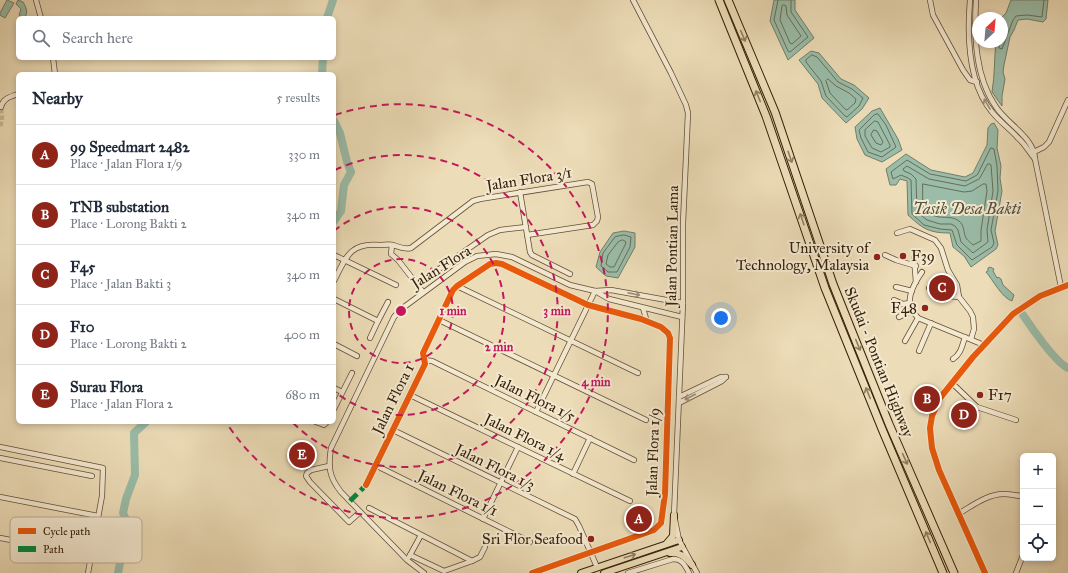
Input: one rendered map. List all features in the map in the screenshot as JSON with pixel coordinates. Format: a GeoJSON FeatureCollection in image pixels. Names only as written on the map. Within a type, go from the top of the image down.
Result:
{"type":"FeatureCollection","features":[{"type":"Feature","properties":{"kind":"highway","name":"Skudai - Pontian Highway"},"geometry":{"type":"LineString","coordinates":[[719,0],[766,116],[825,288],[943,573]]}},
{"type":"Feature","properties":{"kind":"highway","name":"Skudai - Pontian Highway"},"geometry":{"type":"LineString","coordinates":[[728,0],[775,112],[839,299],[889,424],[954,573]]}},
{"type":"Feature","properties":{"kind":"main road"},"geometry":{"type":"LineString","coordinates":[[663,546],[673,536],[674,514]]}},
{"type":"Feature","properties":{"kind":"main road"},"geometry":{"type":"LineString","coordinates":[[581,573],[598,570],[679,540]]}},
{"type":"Feature","properties":{"kind":"main road"},"geometry":{"type":"LineString","coordinates":[[604,573],[682,547]]}},
{"type":"Feature","properties":{"kind":"main road"},"geometry":{"type":"LineString","coordinates":[[662,553],[678,553],[685,557],[692,565]]}},
{"type":"Feature","properties":{"kind":"street"},"geometry":{"type":"LineString","coordinates":[[36,0],[41,16]]}},
{"type":"Feature","properties":{"kind":"street","name":"Jalan Pontian Lama"},"geometry":{"type":"LineString","coordinates":[[633,0],[671,72],[686,105],[688,113],[683,303],[674,514],[679,540],[697,573]]}},
{"type":"Feature","properties":{"kind":"street"},"geometry":{"type":"LineString","coordinates":[[930,0],[933,15],[964,70],[970,80],[977,82]]}},
{"type":"Feature","properties":{"kind":"street"},"geometry":{"type":"LineString","coordinates":[[970,0],[970,49],[973,70],[983,98],[992,112],[1032,153]]}},
{"type":"Feature","properties":{"kind":"street"},"geometry":{"type":"LineString","coordinates":[[976,0],[977,50],[984,84],[1002,116],[1022,134],[1035,160],[1061,287]]}},
{"type":"Feature","properties":{"kind":"street"},"geometry":{"type":"LineString","coordinates":[[53,60],[56,72]]}},
{"type":"Feature","properties":{"kind":"street"},"geometry":{"type":"LineString","coordinates":[[1,107],[6,98],[16,95]]}},
{"type":"Feature","properties":{"kind":"street"},"geometry":{"type":"LineString","coordinates":[[1032,153],[1044,147],[1049,142],[1068,100]]}},
{"type":"Feature","properties":{"kind":"street","name":"Jalan Flora 3/1"},"geometry":{"type":"LineString","coordinates":[[336,277],[344,260],[358,246],[369,244],[392,245],[406,249],[410,248],[473,201],[486,197],[591,182],[598,217],[593,224],[527,235]]}},
{"type":"Feature","properties":{"kind":"street"},"geometry":{"type":"LineString","coordinates":[[520,192],[528,248],[532,255],[570,274]]}},
{"type":"Feature","properties":{"kind":"street"},"geometry":{"type":"LineString","coordinates":[[429,276],[488,235],[500,230],[526,227]]}},
{"type":"Feature","properties":{"kind":"street"},"geometry":{"type":"LineString","coordinates":[[897,233],[910,229],[935,240],[941,248],[948,270],[957,285],[959,297],[973,317],[974,329],[971,339]]}},
{"type":"Feature","properties":{"kind":"street"},"geometry":{"type":"LineString","coordinates":[[392,245],[392,254],[423,292]]}},
{"type":"Feature","properties":{"kind":"street","name":"Jalan Flora"},"geometry":{"type":"LineString","coordinates":[[424,573],[407,560],[334,483],[329,466],[331,448],[394,318],[400,310],[465,262],[478,256],[496,254],[512,257],[570,284],[595,291],[609,299],[682,317]]}},
{"type":"Feature","properties":{"kind":"street"},"geometry":{"type":"LineString","coordinates":[[885,254],[896,260],[916,266]]}},
{"type":"Feature","properties":{"kind":"street"},"geometry":{"type":"LineString","coordinates":[[336,256],[396,285]]}},
{"type":"Feature","properties":{"kind":"street"},"geometry":{"type":"LineString","coordinates":[[914,258],[916,266],[916,282]]}},
{"type":"Feature","properties":{"kind":"street","name":"Jalan Flora 1"},"geometry":{"type":"LineString","coordinates":[[366,485],[424,364],[423,353],[457,286],[490,264],[502,264]]}},
{"type":"Feature","properties":{"kind":"street","name":"Jalan Flora 1/9"},"geometry":{"type":"LineString","coordinates":[[502,264],[588,305],[647,319],[661,327],[670,338],[665,494],[661,523],[654,530],[532,573]]}},
{"type":"Feature","properties":{"kind":"street"},"geometry":{"type":"LineString","coordinates":[[922,272],[912,291],[910,303],[912,310],[918,318],[984,345]]}},
{"type":"Feature","properties":{"kind":"street"},"geometry":{"type":"LineString","coordinates":[[985,573],[938,470],[932,448],[930,428],[932,416],[940,398],[984,345],[1013,314],[1040,296],[1068,285]]}},
{"type":"Feature","properties":{"kind":"street"},"geometry":{"type":"LineString","coordinates":[[457,286],[638,373]]}},
{"type":"Feature","properties":{"kind":"street"},"geometry":{"type":"LineString","coordinates":[[896,287],[912,291]]}},
{"type":"Feature","properties":{"kind":"street"},"geometry":{"type":"LineString","coordinates":[[929,288],[948,296],[959,297]]}},
{"type":"Feature","properties":{"kind":"street","name":"Jalan Flora"},"geometry":{"type":"LineString","coordinates":[[595,291],[610,290],[683,303]]}},
{"type":"Feature","properties":{"kind":"street"},"geometry":{"type":"LineString","coordinates":[[536,412],[595,291]]}},
{"type":"Feature","properties":{"kind":"street"},"geometry":{"type":"LineString","coordinates":[[336,300],[378,321]]}},
{"type":"Feature","properties":{"kind":"street"},"geometry":{"type":"LineString","coordinates":[[894,300],[903,304],[910,303]]}},
{"type":"Feature","properties":{"kind":"street"},"geometry":{"type":"LineString","coordinates":[[370,338],[388,302]]}},
{"type":"Feature","properties":{"kind":"street"},"geometry":{"type":"LineString","coordinates":[[643,308],[647,319]]}},
{"type":"Feature","properties":{"kind":"street"},"geometry":{"type":"LineString","coordinates":[[899,316],[912,310]]}},
{"type":"Feature","properties":{"kind":"street"},"geometry":{"type":"LineString","coordinates":[[647,319],[650,314],[658,311]]}},
{"type":"Feature","properties":{"kind":"street"},"geometry":{"type":"LineString","coordinates":[[905,341],[918,318]]}},
{"type":"Feature","properties":{"kind":"street"},"geometry":{"type":"LineString","coordinates":[[439,320],[646,420]]}},
{"type":"Feature","properties":{"kind":"street"},"geometry":{"type":"LineString","coordinates":[[918,351],[931,323]]}},
{"type":"Feature","properties":{"kind":"street"},"geometry":{"type":"LineString","coordinates":[[953,359],[959,355],[965,337]]}},
{"type":"Feature","properties":{"kind":"street"},"geometry":{"type":"LineString","coordinates":[[336,345],[357,356]]}},
{"type":"Feature","properties":{"kind":"street","name":"Jalan Flora 1/5"},"geometry":{"type":"LineString","coordinates":[[424,360],[432,361],[634,460]]}},
{"type":"Feature","properties":{"kind":"street"},"geometry":{"type":"LineString","coordinates":[[336,405],[352,373]]}},
{"type":"Feature","properties":{"kind":"street"},"geometry":{"type":"LineString","coordinates":[[679,397],[721,377],[726,377],[722,381],[679,403]]}},
{"type":"Feature","properties":{"kind":"street"},"geometry":{"type":"LineString","coordinates":[[952,383],[977,407],[1016,420]]}},
{"type":"Feature","properties":{"kind":"street"},"geometry":{"type":"LineString","coordinates":[[336,389],[342,392]]}},
{"type":"Feature","properties":{"kind":"street","name":"Jalan Flora 1/4"},"geometry":{"type":"LineString","coordinates":[[410,395],[630,501]]}},
{"type":"Feature","properties":{"kind":"street","name":"Jalan Flora 1/3"},"geometry":{"type":"LineString","coordinates":[[393,430],[575,519],[598,570]]}},
{"type":"Feature","properties":{"kind":"street"},"geometry":{"type":"LineString","coordinates":[[573,474],[590,438]]}},
{"type":"Feature","properties":{"kind":"street"},"geometry":{"type":"LineString","coordinates":[[483,519],[518,447]]}},
{"type":"Feature","properties":{"kind":"street"},"geometry":{"type":"LineString","coordinates":[[0,448],[103,468],[102,496],[98,516],[0,497]]}},
{"type":"Feature","properties":{"kind":"street"},"geometry":{"type":"LineString","coordinates":[[0,458],[92,476]]}},
{"type":"Feature","properties":{"kind":"street","name":"Jalan Flora 1/1"},"geometry":{"type":"LineString","coordinates":[[375,465],[530,542]]}},
{"type":"Feature","properties":{"kind":"street"},"geometry":{"type":"LineString","coordinates":[[329,466],[309,471],[306,476],[349,522],[360,512]]}},
{"type":"Feature","properties":{"kind":"street"},"geometry":{"type":"LineString","coordinates":[[958,514],[980,501],[994,495],[1004,494],[1020,496]]}},
{"type":"Feature","properties":{"kind":"street"},"geometry":{"type":"LineString","coordinates":[[369,508],[472,561]]}},
{"type":"Feature","properties":{"kind":"street"},"geometry":{"type":"LineString","coordinates":[[407,560],[421,534]]}},
{"type":"Feature","properties":{"kind":"street"},"geometry":{"type":"LineString","coordinates":[[0,538],[10,540]]}},
{"type":"Feature","properties":{"kind":"street"},"geometry":{"type":"LineString","coordinates":[[410,555],[444,571],[480,557],[485,547]]}},
{"type":"Feature","properties":{"kind":"street"},"geometry":{"type":"LineString","coordinates":[[628,573],[642,571],[673,559],[683,562],[690,573]]}},
{"type":"Feature","properties":{"kind":"street"},"geometry":{"type":"LineString","coordinates":[[1016,573],[1021,561]]}},
{"type":"Feature","properties":{"kind":"street"},"geometry":{"type":"LineString","coordinates":[[88,573],[89,563]]}},
{"type":"Feature","properties":{"kind":"water"},"geometry":{"type":"Polygon","coordinates":[[[7,0],[14,3],[5,18],[0,15],[0,13],[7,0]]]}},
{"type":"Feature","properties":{"kind":"water"},"geometry":{"type":"Polygon","coordinates":[[[18,0],[23,2],[27,12],[25,16],[19,15],[21,9],[16,4],[18,0]]]}},
{"type":"Feature","properties":{"kind":"water"},"geometry":{"type":"Polygon","coordinates":[[[774,0],[795,0],[795,10],[814,38],[788,60],[770,21],[774,0]]]}},
{"type":"Feature","properties":{"kind":"water"},"geometry":{"type":"Polygon","coordinates":[[[1011,0],[1048,0],[1046,19],[1043,22],[1027,19],[1018,20],[1010,37],[1008,46],[1008,12],[1006,12],[1011,0]]]}},
{"type":"Feature","properties":{"kind":"water"},"geometry":{"type":"Polygon","coordinates":[[[995,48],[1008,48],[1003,72],[1005,79],[1002,106],[992,92],[995,48]]]}},
{"type":"Feature","properties":{"kind":"water"},"geometry":{"type":"Polygon","coordinates":[[[811,51],[819,53],[841,79],[854,85],[869,98],[862,109],[846,123],[822,98],[818,84],[799,60],[811,51]]]}},
{"type":"Feature","properties":{"kind":"water"},"geometry":{"type":"Polygon","coordinates":[[[880,108],[898,139],[902,150],[882,162],[865,155],[857,139],[855,127],[872,111],[880,108]]]}},
{"type":"Feature","properties":{"kind":"water","name":"Tasik Desa Bakti"},"geometry":{"type":"Polygon","coordinates":[[[994,123],[998,130],[997,148],[1001,166],[1000,178],[1002,191],[995,231],[998,245],[996,249],[971,267],[964,256],[953,247],[950,233],[931,231],[922,227],[908,215],[907,181],[900,179],[896,185],[890,185],[886,169],[906,154],[931,170],[965,177],[973,173],[987,145],[988,128],[994,123]]]}},
{"type":"Feature","properties":{"kind":"water"},"geometry":{"type":"Polygon","coordinates":[[[624,231],[635,233],[635,247],[618,278],[606,276],[596,267],[600,252],[613,233],[624,231]]]}},
{"type":"Feature","properties":{"kind":"water"},"geometry":{"type":"Polygon","coordinates":[[[990,267],[994,269],[993,271],[997,278],[998,277],[1001,279],[1003,285],[1014,295],[1012,301],[1001,293],[986,272],[990,267]]]}},
{"type":"Feature","properties":{"kind":"waterway"},"geometry":{"type":"LineString","coordinates":[[328,16],[333,0]]}},
{"type":"Feature","properties":{"kind":"waterway"},"geometry":{"type":"LineString","coordinates":[[322,72],[323,60]]}},
{"type":"Feature","properties":{"kind":"waterway"},"geometry":{"type":"LineString","coordinates":[[336,125],[340,133],[351,172],[344,185],[341,211],[336,218]]}},
{"type":"Feature","properties":{"kind":"waterway"},"geometry":{"type":"LineString","coordinates":[[1023,315],[1051,352],[1063,365],[1068,368]]}},
{"type":"Feature","properties":{"kind":"waterway"},"geometry":{"type":"LineString","coordinates":[[125,517],[123,513],[126,499],[135,475],[134,433],[144,424]]}},
{"type":"Feature","properties":{"kind":"waterway"},"geometry":{"type":"LineString","coordinates":[[118,573],[120,563]]}},
{"type":"Feature","properties":{"kind":"tunnel"},"geometry":{"type":"LineString","coordinates":[[0,126],[2,120],[1,107]]}},
{"type":"Feature","properties":{"kind":"marked path"},"geometry":{"type":"LineString","coordinates":[[350,501],[366,485]]}},
{"type":"Feature","properties":{"kind":"cycle path"},"geometry":{"type":"LineString","coordinates":[[366,485],[425,364],[423,353],[453,290],[490,264],[502,264],[588,305],[641,319],[661,327],[668,333],[670,338],[665,494],[661,523],[654,530],[532,573]]}},
{"type":"Feature","properties":{"kind":"cycle path"},"geometry":{"type":"LineString","coordinates":[[985,573],[939,470],[932,448],[930,428],[932,416],[940,398],[973,357],[1013,314],[1040,296],[1068,285]]}},
{"type":"Feature","properties":{"kind":"place","name":"F39"},"geometry":{"type":"Point","coordinates":[903,256]}},
{"type":"Feature","properties":{"kind":"place","name":"University of Technology, Malaysia"},"geometry":{"type":"Point","coordinates":[877,257]}},
{"type":"Feature","properties":{"kind":"place","name":"F45"},"geometry":{"type":"Point","coordinates":[942,288]}},
{"type":"Feature","properties":{"kind":"place","name":"F48"},"geometry":{"type":"Point","coordinates":[925,308]}},
{"type":"Feature","properties":{"kind":"place","name":"F17"},"geometry":{"type":"Point","coordinates":[980,395]}},
{"type":"Feature","properties":{"kind":"place","name":"TNB substation"},"geometry":{"type":"Point","coordinates":[927,399]}},
{"type":"Feature","properties":{"kind":"place","name":"F10"},"geometry":{"type":"Point","coordinates":[964,415]}},
{"type":"Feature","properties":{"kind":"place","name":"Surau Flora"},"geometry":{"type":"Point","coordinates":[302,455]}},
{"type":"Feature","properties":{"kind":"place","name":"99 Speedmart 2482"},"geometry":{"type":"Point","coordinates":[639,519]}},
{"type":"Feature","properties":{"kind":"place","name":"Sri Flor Seafood"},"geometry":{"type":"Point","coordinates":[591,539]}}]}
